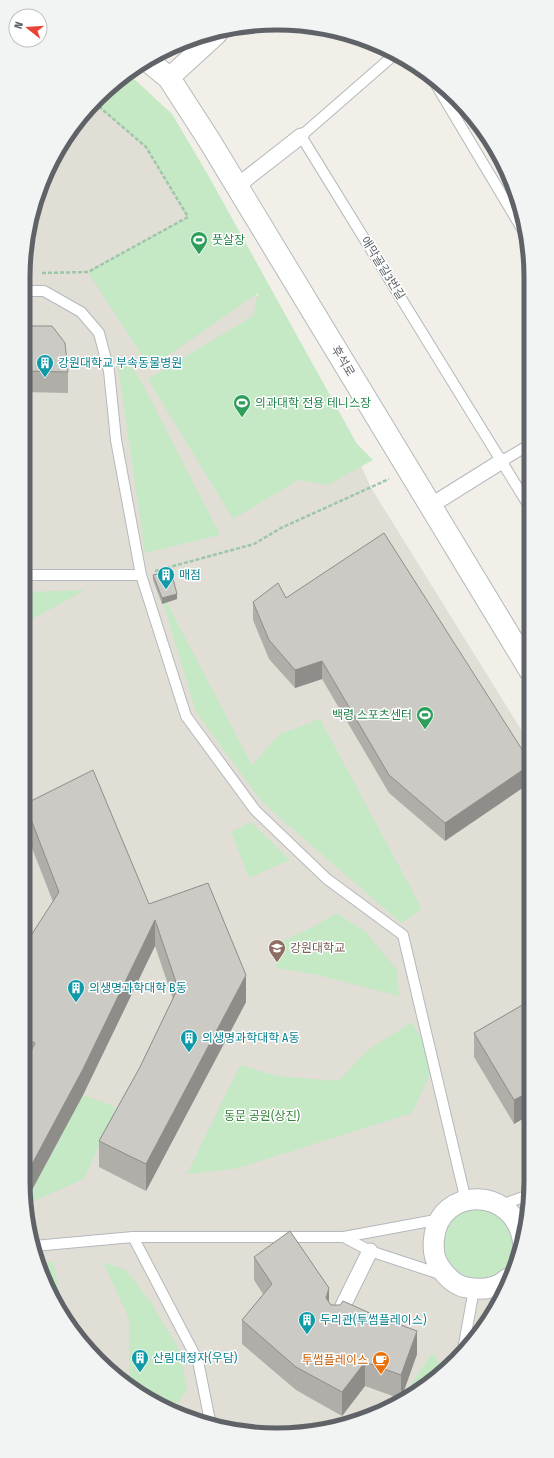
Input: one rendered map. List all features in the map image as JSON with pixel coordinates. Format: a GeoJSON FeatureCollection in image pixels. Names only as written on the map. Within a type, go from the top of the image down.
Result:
{"type":"FeatureCollection","features":[{"type":"Feature","properties":{"kind":"street"},"geometry":{"type":"LineString","coordinates":[[169,78],[212,38]]}},
{"type":"Feature","properties":{"kind":"street","name":"후석로"},"geometry":{"type":"LineString","coordinates":[[152,64],[169,78],[237,186],[524,660]]}},
{"type":"Feature","properties":{"kind":"street"},"geometry":{"type":"LineString","coordinates":[[237,186],[301,136]]}},
{"type":"Feature","properties":{"kind":"street"},"geometry":{"type":"LineString","coordinates":[[430,506],[502,461]]}},
{"type":"Feature","properties":{"kind":"street"},"geometry":{"type":"LineString","coordinates":[[503,1281],[490,1288],[474,1289],[459,1285],[446,1276],[437,1264],[433,1249],[434,1233],[441,1219],[452,1207],[466,1201],[484,1199],[501,1205],[510,1212],[519,1227]]}},
{"type":"Feature","properties":{"kind":"street"},"geometry":{"type":"LineString","coordinates":[[335,1321],[370,1250]]}},
{"type":"Feature","properties":{"kind":"lane"},"geometry":{"type":"LineString","coordinates":[[301,136],[391,58]]}},
{"type":"Feature","properties":{"kind":"lane"},"geometry":{"type":"LineString","coordinates":[[440,91],[518,221]]}},
{"type":"Feature","properties":{"kind":"lane","name":"애막골길3번길"},"geometry":{"type":"LineString","coordinates":[[301,136],[524,498]]}},
{"type":"Feature","properties":{"kind":"lane"},"geometry":{"type":"LineString","coordinates":[[30,290],[44,291],[81,312],[98,333],[109,371],[116,440],[141,575],[186,716],[255,810],[328,879],[403,936],[466,1201]]}},
{"type":"Feature","properties":{"kind":"lane"},"geometry":{"type":"LineString","coordinates":[[502,461],[524,448]]}},
{"type":"Feature","properties":{"kind":"lane"},"geometry":{"type":"LineString","coordinates":[[30,575],[141,575]]}},
{"type":"Feature","properties":{"kind":"lane"},"geometry":{"type":"LineString","coordinates":[[501,1205],[523,1197]]}},
{"type":"Feature","properties":{"kind":"lane"},"geometry":{"type":"LineString","coordinates":[[38,1246],[133,1237],[344,1237],[441,1219]]}},
{"type":"Feature","properties":{"kind":"lane"},"geometry":{"type":"LineString","coordinates":[[133,1237],[198,1361],[210,1419]]}},
{"type":"Feature","properties":{"kind":"lane"},"geometry":{"type":"LineString","coordinates":[[344,1237],[370,1250],[446,1276]]}},
{"type":"Feature","properties":{"kind":"lane"},"geometry":{"type":"LineString","coordinates":[[464,1342],[474,1289]]}},
{"type":"Feature","properties":{"kind":"path"},"geometry":{"type":"LineString","coordinates":[[38,274],[88,272],[188,217],[146,147],[98,106]]}},
{"type":"Feature","properties":{"kind":"path"},"geometry":{"type":"LineString","coordinates":[[141,575],[254,544],[281,528],[378,485]]}},
{"type":"Feature","properties":{"kind":"shaded area","name":"강원대학교"},"geometry":{"type":"Polygon","coordinates":[[[110,94],[166,147],[266,311],[349,438],[370,486],[524,734],[524,1181],[522,1213],[516,1245],[511,1260],[499,1290],[491,1304],[463,1344],[440,1367],[427,1377],[386,1403],[341,1420],[309,1426],[277,1428],[245,1426],[213,1420],[168,1403],[153,1395],[127,1377],[102,1356],[81,1331],[55,1290],[38,1245],[32,1213],[30,1181],[30,277],[32,245],[38,213],[55,168],[63,153],[81,127],[91,114],[110,94]]]}},
{"type":"Feature","properties":{"kind":"green space"},"geometry":{"type":"Polygon","coordinates":[[[132,77],[172,114],[208,175],[357,444],[373,460],[328,485],[298,480],[233,519],[148,379],[253,316],[258,293],[150,368],[88,272],[188,217],[146,147],[98,106],[114,91],[132,77]]]}},
{"type":"Feature","properties":{"kind":"green space"},"geometry":{"type":"Polygon","coordinates":[[[127,360],[142,383],[220,535],[145,553],[118,366],[127,360]]]}},
{"type":"Feature","properties":{"kind":"green space"},"geometry":{"type":"Polygon","coordinates":[[[158,586],[252,765],[280,734],[320,719],[422,909],[401,923],[263,803],[196,712],[158,586]]]}},
{"type":"Feature","properties":{"kind":"green space"},"geometry":{"type":"Polygon","coordinates":[[[85,590],[30,620],[30,592],[85,590]]]}},
{"type":"Feature","properties":{"kind":"green space"},"geometry":{"type":"Polygon","coordinates":[[[251,822],[290,860],[249,878],[231,832],[251,822]]]}},
{"type":"Feature","properties":{"kind":"green space"},"geometry":{"type":"Polygon","coordinates":[[[336,913],[366,932],[397,970],[399,996],[313,974],[276,968],[274,945],[313,927],[336,913]]]}},
{"type":"Feature","properties":{"kind":"green space","name":"동문 공원(상진)"},"geometry":{"type":"Polygon","coordinates":[[[412,1022],[435,1063],[412,1113],[235,1169],[187,1174],[240,1065],[277,1076],[338,1081],[368,1050],[412,1022]]]}},
{"type":"Feature","properties":{"kind":"green space"},"geometry":{"type":"Polygon","coordinates":[[[83,1095],[116,1107],[84,1179],[31,1202],[31,1192],[83,1095]]]}},
{"type":"Feature","properties":{"kind":"green space"},"geometry":{"type":"Polygon","coordinates":[[[466,1207],[503,1211],[517,1241],[509,1265],[499,1275],[487,1279],[474,1279],[461,1273],[451,1264],[445,1252],[443,1239],[448,1224],[466,1207]]]}},
{"type":"Feature","properties":{"kind":"green space"},"geometry":{"type":"Polygon","coordinates":[[[53,1261],[62,1302],[55,1290],[44,1263],[53,1261]]]}},
{"type":"Feature","properties":{"kind":"green space"},"geometry":{"type":"Polygon","coordinates":[[[103,1262],[126,1270],[152,1304],[181,1353],[187,1390],[175,1406],[153,1395],[129,1378],[129,1319],[103,1262]]]}},
{"type":"Feature","properties":{"kind":"green space"},"geometry":{"type":"Polygon","coordinates":[[[432,1353],[442,1365],[407,1391],[432,1353]]]}},
{"type":"Feature","properties":{"kind":"green space"},"geometry":{"type":"Polygon","coordinates":[[[386,1403],[363,1413],[366,1408],[386,1403]]]}},
{"type":"Feature","properties":{"kind":"building"},"geometry":{"type":"Polygon","coordinates":[[[30,326],[52,326],[65,343],[68,372],[30,371],[30,326]]]}},
{"type":"Feature","properties":{"kind":"building","name":"백령 스포츠센터"},"geometry":{"type":"Polygon","coordinates":[[[384,533],[524,753],[524,769],[445,823],[389,775],[322,661],[295,670],[269,640],[253,602],[278,583],[286,598],[384,533]]]}},
{"type":"Feature","properties":{"kind":"building","name":"매점"},"geometry":{"type":"Polygon","coordinates":[[[171,571],[177,594],[162,598],[153,575],[171,571]]]}},
{"type":"Feature","properties":{"kind":"building"},"geometry":{"type":"Polygon","coordinates":[[[93,770],[149,904],[208,883],[246,975],[146,1164],[99,1141],[140,1067],[178,988],[155,920],[83,1069],[30,1168],[30,1053],[35,1043],[30,1040],[30,937],[59,892],[30,817],[30,802],[93,770]]]}},
{"type":"Feature","properties":{"kind":"building"},"geometry":{"type":"Polygon","coordinates":[[[524,1004],[524,1095],[514,1100],[474,1033],[524,1004]]]}},
{"type":"Feature","properties":{"kind":"building","name":"두리관(투썸플레이스)"},"geometry":{"type":"Polygon","coordinates":[[[290,1231],[329,1288],[326,1298],[331,1305],[340,1305],[343,1301],[374,1315],[417,1331],[401,1375],[365,1362],[342,1392],[296,1367],[242,1320],[272,1284],[254,1257],[290,1231]]]}},
{"type":"Feature","properties":{"kind":"place","name":"풋살장"},"geometry":{"type":"Point","coordinates":[199,255]}},
{"type":"Feature","properties":{"kind":"place","name":"강원대학교 부속동물병원"},"geometry":{"type":"Point","coordinates":[45,378]}},
{"type":"Feature","properties":{"kind":"place","name":"의과대학 전용 테니스장"},"geometry":{"type":"Point","coordinates":[242,418]}},
{"type":"Feature","properties":{"kind":"place","name":"매점"},"geometry":{"type":"Point","coordinates":[166,590]}},
{"type":"Feature","properties":{"kind":"place","name":"백령 스포츠센터"},"geometry":{"type":"Point","coordinates":[425,730]}},
{"type":"Feature","properties":{"kind":"place","name":"강원대학교"},"geometry":{"type":"Point","coordinates":[277,963]}},
{"type":"Feature","properties":{"kind":"place","name":"의생명과학대학 B동"},"geometry":{"type":"Point","coordinates":[76,1003]}},
{"type":"Feature","properties":{"kind":"place","name":"의생명과학대학 A동"},"geometry":{"type":"Point","coordinates":[189,1053]}},
{"type":"Feature","properties":{"kind":"place","name":"두리관(투썸플레이스)"},"geometry":{"type":"Point","coordinates":[307,1335]}},
{"type":"Feature","properties":{"kind":"place","name":"산림대정자(우담)"},"geometry":{"type":"Point","coordinates":[140,1373]}},
{"type":"Feature","properties":{"kind":"place","name":"투썸플레이스"},"geometry":{"type":"Point","coordinates":[381,1375]}}]}
